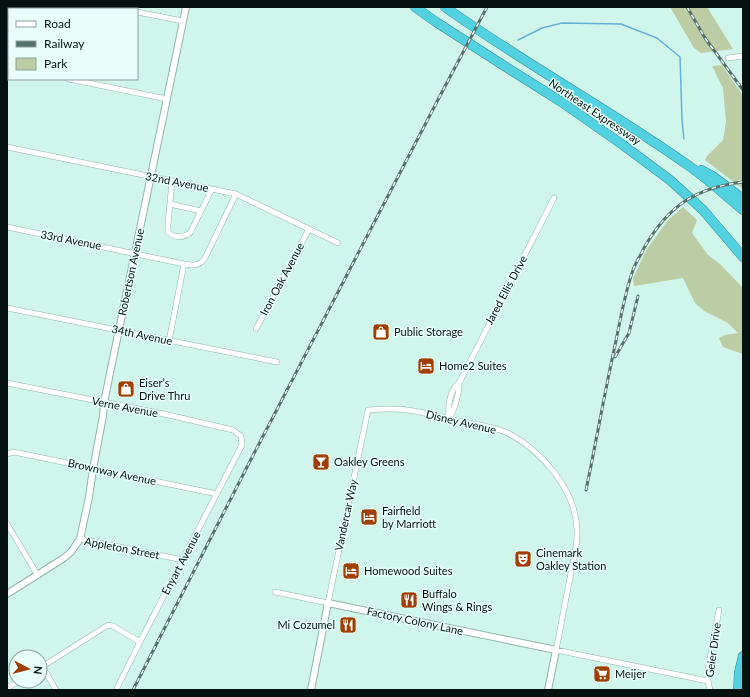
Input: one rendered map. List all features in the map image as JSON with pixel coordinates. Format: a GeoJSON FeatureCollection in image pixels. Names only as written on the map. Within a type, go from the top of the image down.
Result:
{"type":"FeatureCollection","features":[{"type":"Feature","properties":{"kind":"highway","name":"Northeast Expressway"},"geometry":{"type":"LineString","coordinates":[[415,7],[493,59],[560,101],[670,180],[703,210],[743,257]]}},
{"type":"Feature","properties":{"kind":"highway","name":"Northeast Expressway"},"geometry":{"type":"LineString","coordinates":[[445,7],[693,168],[743,210]]}},
{"type":"Feature","properties":{"kind":"highway"},"geometry":{"type":"LineString","coordinates":[[675,157],[714,177],[743,199]]}},
{"type":"Feature","properties":{"kind":"highway"},"geometry":{"type":"LineString","coordinates":[[738,690],[739,673],[743,657]]}},
{"type":"Feature","properties":{"kind":"street","name":"Robertson Avenue"},"geometry":{"type":"LineString","coordinates":[[80,539],[89,497],[104,403],[186,7]]}},
{"type":"Feature","properties":{"kind":"street"},"geometry":{"type":"LineString","coordinates":[[138,12],[183,21]]}},
{"type":"Feature","properties":{"kind":"street"},"geometry":{"type":"LineString","coordinates":[[728,58],[743,56]]}},
{"type":"Feature","properties":{"kind":"street"},"geometry":{"type":"LineString","coordinates":[[74,80],[167,99]]}},
{"type":"Feature","properties":{"kind":"street","name":"32nd Avenue"},"geometry":{"type":"LineString","coordinates":[[7,147],[236,194],[338,243]]}},
{"type":"Feature","properties":{"kind":"street"},"geometry":{"type":"LineString","coordinates":[[172,181],[168,232],[172,236],[176,237],[184,236],[190,233],[212,189]]}},
{"type":"Feature","properties":{"kind":"street"},"geometry":{"type":"LineString","coordinates":[[169,341],[184,264],[198,265],[202,262],[236,194]]}},
{"type":"Feature","properties":{"kind":"street","name":"Jared Ellis Drive"},"geometry":{"type":"LineString","coordinates":[[449,419],[448,408],[454,386],[459,382],[554,198]]}},
{"type":"Feature","properties":{"kind":"street"},"geometry":{"type":"LineString","coordinates":[[170,204],[201,211]]}},
{"type":"Feature","properties":{"kind":"street","name":"33rd Avenue"},"geometry":{"type":"LineString","coordinates":[[7,227],[184,264]]}},
{"type":"Feature","properties":{"kind":"street","name":"Iron Oak Avenue"},"geometry":{"type":"LineString","coordinates":[[256,329],[309,229]]}},
{"type":"Feature","properties":{"kind":"street","name":"34th Avenue"},"geometry":{"type":"LineString","coordinates":[[7,308],[277,362]]}},
{"type":"Feature","properties":{"kind":"street","name":"Verne Avenue"},"geometry":{"type":"LineString","coordinates":[[7,383],[164,414],[233,430],[241,436]]}},
{"type":"Feature","properties":{"kind":"street","name":"Disney Avenue"},"geometry":{"type":"LineString","coordinates":[[368,410],[408,410],[493,428],[506,433],[528,447],[541,458],[558,478],[573,504],[577,530],[576,548],[548,690]]}},
{"type":"Feature","properties":{"kind":"street","name":"Vandercar Way"},"geometry":{"type":"LineString","coordinates":[[311,690],[368,410]]}},
{"type":"Feature","properties":{"kind":"street","name":"Enyart Avenue"},"geometry":{"type":"LineString","coordinates":[[116,690],[242,445],[241,436]]}},
{"type":"Feature","properties":{"kind":"street","name":"Brownway Avenue"},"geometry":{"type":"LineString","coordinates":[[7,454],[14,452],[217,494]]}},
{"type":"Feature","properties":{"kind":"street"},"geometry":{"type":"LineString","coordinates":[[7,524],[37,574]]}},
{"type":"Feature","properties":{"kind":"street","name":"Appleton Street"},"geometry":{"type":"LineString","coordinates":[[7,594],[72,552],[80,539],[183,560]]}},
{"type":"Feature","properties":{"kind":"street","name":"Factory Colony Lane"},"geometry":{"type":"LineString","coordinates":[[275,592],[556,650]]}},
{"type":"Feature","properties":{"kind":"street","name":"Geier Drive"},"geometry":{"type":"LineString","coordinates":[[710,690],[708,669],[719,610]]}},
{"type":"Feature","properties":{"kind":"street"},"geometry":{"type":"LineString","coordinates":[[48,663],[108,625],[113,626],[140,642]]}},
{"type":"Feature","properties":{"kind":"street"},"geometry":{"type":"LineString","coordinates":[[556,650],[708,681]]}},
{"type":"Feature","properties":{"kind":"street"},"geometry":{"type":"LineString","coordinates":[[48,678],[56,690]]}},
{"type":"Feature","properties":{"kind":"green space"},"geometry":{"type":"Polygon","coordinates":[[[670,7],[707,7],[733,49],[701,53],[694,48],[670,7]]]}},
{"type":"Feature","properties":{"kind":"green space"},"geometry":{"type":"Polygon","coordinates":[[[722,65],[743,96],[743,189],[705,160],[723,140],[726,122],[723,88],[712,66],[722,65]]]}},
{"type":"Feature","properties":{"kind":"green space"},"geometry":{"type":"Polygon","coordinates":[[[683,207],[697,220],[692,233],[708,255],[721,265],[743,288],[743,354],[723,347],[719,338],[725,335],[738,333],[728,323],[704,311],[695,303],[683,278],[634,286],[633,278],[647,249],[668,220],[683,207]]]}},
{"type":"Feature","properties":{"kind":"waterway"},"geometry":{"type":"LineString","coordinates":[[518,40],[542,28],[562,23],[621,24],[657,38],[680,57],[684,139]]}},
{"type":"Feature","properties":{"kind":"railway"},"geometry":{"type":"LineString","coordinates":[[133,690],[246,469],[487,7]]}},
{"type":"Feature","properties":{"kind":"railway"},"geometry":{"type":"LineString","coordinates":[[687,7],[705,38],[743,90]]}},
{"type":"Feature","properties":{"kind":"railway"},"geometry":{"type":"LineString","coordinates":[[586,490],[622,309],[633,270],[644,248],[653,233],[663,221],[673,210],[684,202],[697,194],[711,189],[743,182]]}},
{"type":"Feature","properties":{"kind":"railway"},"geometry":{"type":"LineString","coordinates":[[615,357],[629,333],[638,296]]}},
{"type":"Feature","properties":{"kind":"place","name":"Public Storage"},"geometry":{"type":"Point","coordinates":[381,332]}},
{"type":"Feature","properties":{"kind":"place","name":"Home2 Suites"},"geometry":{"type":"Point","coordinates":[426,366]}},
{"type":"Feature","properties":{"kind":"place","name":"Eiser’s Drive Thru"},"geometry":{"type":"Point","coordinates":[126,389]}},
{"type":"Feature","properties":{"kind":"place","name":"Oakley Greens"},"geometry":{"type":"Point","coordinates":[321,462]}},
{"type":"Feature","properties":{"kind":"place","name":"Fairfield by Marriott"},"geometry":{"type":"Point","coordinates":[369,517]}},
{"type":"Feature","properties":{"kind":"place","name":"Cinemark Oakley Station"},"geometry":{"type":"Point","coordinates":[523,559]}},
{"type":"Feature","properties":{"kind":"place","name":"Homewood Suites"},"geometry":{"type":"Point","coordinates":[351,571]}},
{"type":"Feature","properties":{"kind":"place","name":"Buffalo Wings & Rings"},"geometry":{"type":"Point","coordinates":[409,600]}},
{"type":"Feature","properties":{"kind":"place","name":"Mi Cozumel"},"geometry":{"type":"Point","coordinates":[348,625]}},
{"type":"Feature","properties":{"kind":"place","name":"Meijer"},"geometry":{"type":"Point","coordinates":[602,674]}}]}
